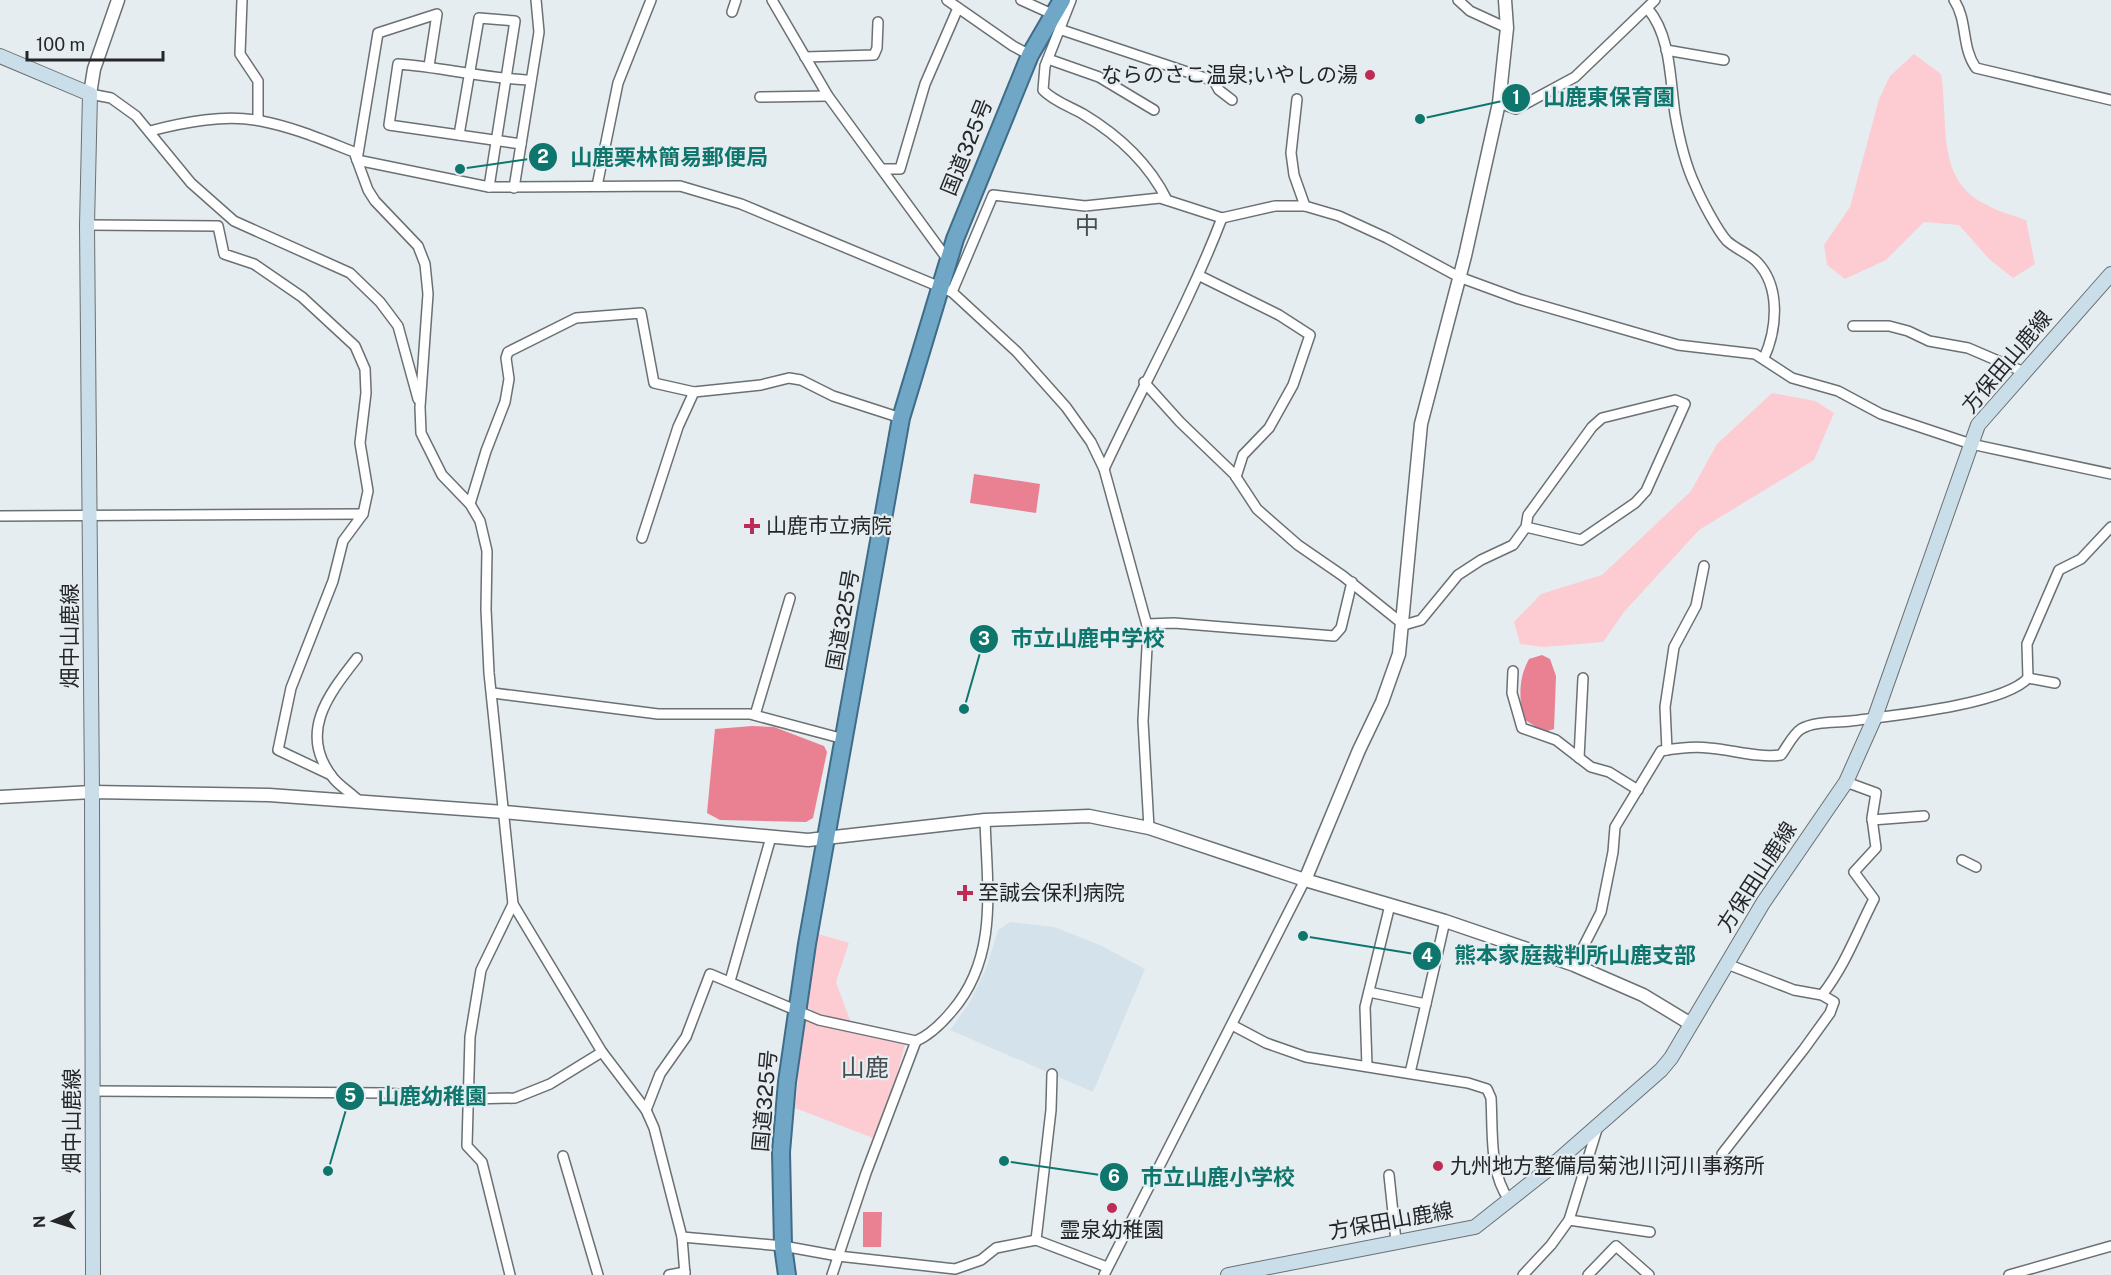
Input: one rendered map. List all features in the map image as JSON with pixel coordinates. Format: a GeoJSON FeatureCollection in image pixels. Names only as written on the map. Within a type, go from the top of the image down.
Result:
{"type":"FeatureCollection","features":[{"type":"Feature","properties":{"kind":"highway","name":"国道325号"},"geometry":{"type":"LineString","coordinates":[[787,1275],[783,1246],[781,1152],[798,1009],[825,839],[901,418],[946,289],[948,260],[1030,55],[1062,0]]}},
{"type":"Feature","properties":{"kind":"main road"},"geometry":{"type":"LineString","coordinates":[[0,56],[90,94]]}},
{"type":"Feature","properties":{"kind":"main road","name":"畑中山鹿線"},"geometry":{"type":"LineString","coordinates":[[90,94],[87,225],[93,1275]]}},
{"type":"Feature","properties":{"kind":"main road","name":"方保田山鹿線"},"geometry":{"type":"LineString","coordinates":[[1228,1275],[1475,1227],[1598,1126],[1661,1070],[1763,903],[1846,782],[1875,717],[1978,425],[2111,274]]}},
{"type":"Feature","properties":{"kind":"street"},"geometry":{"type":"LineString","coordinates":[[118,0],[94,69],[90,94],[111,98],[150,131],[190,183],[234,221],[350,273],[380,302],[398,326],[420,407]]}},
{"type":"Feature","properties":{"kind":"street"},"geometry":{"type":"LineString","coordinates":[[242,0],[240,54],[258,81],[258,120]]}},
{"type":"Feature","properties":{"kind":"street"},"geometry":{"type":"LineString","coordinates":[[514,188],[539,32],[536,0]]}},
{"type":"Feature","properties":{"kind":"street"},"geometry":{"type":"LineString","coordinates":[[597,186],[618,83],[651,0]]}},
{"type":"Feature","properties":{"kind":"street"},"geometry":{"type":"LineString","coordinates":[[732,12],[736,0]]}},
{"type":"Feature","properties":{"kind":"street"},"geometry":{"type":"LineString","coordinates":[[772,0],[828,96],[948,260]]}},
{"type":"Feature","properties":{"kind":"street"},"geometry":{"type":"LineString","coordinates":[[947,0],[1030,55]]}},
{"type":"Feature","properties":{"kind":"street"},"geometry":{"type":"LineString","coordinates":[[1021,0],[1052,15]]}},
{"type":"Feature","properties":{"kind":"street"},"geometry":{"type":"LineString","coordinates":[[1071,0],[1062,30],[1048,59],[1042,84],[1046,93],[1085,115],[1131,150],[1158,182],[1167,200]]}},
{"type":"Feature","properties":{"kind":"street"},"geometry":{"type":"LineString","coordinates":[[1458,0],[1470,11],[1507,28]]}},
{"type":"Feature","properties":{"kind":"street"},"geometry":{"type":"LineString","coordinates":[[682,1237],[783,1246],[914,1270],[955,1272],[981,1260],[996,1248],[1035,1240],[1106,1271],[1305,880],[1359,750],[1382,702],[1399,654],[1404,625],[1411,510],[1421,424],[1460,277],[1499,103],[1507,28],[1505,0]]}},
{"type":"Feature","properties":{"kind":"street"},"geometry":{"type":"LineString","coordinates":[[1499,103],[1516,109],[1575,77],[1655,0]]}},
{"type":"Feature","properties":{"kind":"street"},"geometry":{"type":"LineString","coordinates":[[1954,0],[1963,24],[1967,56],[1976,68],[2111,100]]}},
{"type":"Feature","properties":{"kind":"street"},"geometry":{"type":"LineString","coordinates":[[882,169],[900,169],[924,84],[958,8]]}},
{"type":"Feature","properties":{"kind":"street"},"geometry":{"type":"LineString","coordinates":[[1648,9],[1656,17],[1666,50],[1676,117],[1695,186],[1726,240],[1757,262],[1770,284],[1774,324],[1772,340],[1764,358]]}},
{"type":"Feature","properties":{"kind":"street"},"geometry":{"type":"LineString","coordinates":[[357,160],[378,33],[437,14],[429,66]]}},
{"type":"Feature","properties":{"kind":"street"},"geometry":{"type":"LineString","coordinates":[[459,135],[479,18],[515,21],[489,187]]}},
{"type":"Feature","properties":{"kind":"street"},"geometry":{"type":"LineString","coordinates":[[805,57],[874,55],[877,48],[878,22]]}},
{"type":"Feature","properties":{"kind":"street"},"geometry":{"type":"LineString","coordinates":[[1062,30],[1214,81],[1219,90],[1232,100]]}},
{"type":"Feature","properties":{"kind":"street"},"geometry":{"type":"LineString","coordinates":[[1666,50],[1724,60]]}},
{"type":"Feature","properties":{"kind":"street"},"geometry":{"type":"LineString","coordinates":[[1048,59],[1099,77],[1154,110]]}},
{"type":"Feature","properties":{"kind":"street"},"geometry":{"type":"LineString","coordinates":[[521,144],[389,125],[398,64],[429,66],[468,75],[531,80]]}},
{"type":"Feature","properties":{"kind":"street"},"geometry":{"type":"LineString","coordinates":[[760,97],[828,96]]}},
{"type":"Feature","properties":{"kind":"street"},"geometry":{"type":"LineString","coordinates":[[1297,99],[1292,153],[1294,175],[1305,206]]}},
{"type":"Feature","properties":{"kind":"street"},"geometry":{"type":"LineString","coordinates":[[150,131],[184,123],[258,120],[290,128],[354,152],[372,195],[418,246],[425,264],[428,294],[420,407],[421,433],[442,475],[470,504],[480,521],[487,551],[486,609],[489,673],[493,693],[513,904],[602,1052],[646,1110],[654,1128],[682,1237],[685,1273],[669,1275]]}},
{"type":"Feature","properties":{"kind":"street"},"geometry":{"type":"LineString","coordinates":[[357,160],[489,187],[680,186],[741,204],[946,289],[1017,352],[1066,407],[1091,442],[1104,469],[1147,624],[1143,721],[1149,828]]}},
{"type":"Feature","properties":{"kind":"street"},"geometry":{"type":"LineString","coordinates":[[946,289],[993,195],[1085,206],[1149,199],[1167,200],[1222,218],[1275,206],[1305,206],[1339,216],[1387,238],[1460,277],[1519,299],[1678,345],[1742,351],[1764,358],[1792,378],[1838,391],[1881,414],[1971,444],[2111,474]]}},
{"type":"Feature","properties":{"kind":"street"},"geometry":{"type":"LineString","coordinates":[[1104,469],[1144,382],[1200,276],[1222,218]]}},
{"type":"Feature","properties":{"kind":"street"},"geometry":{"type":"LineString","coordinates":[[87,225],[218,226],[224,254],[254,264],[302,297],[355,346],[365,369],[366,393],[360,443],[368,491],[363,514],[343,541],[333,581],[291,687],[281,729],[279,750],[332,775],[359,801]]}},
{"type":"Feature","properties":{"kind":"street"},"geometry":{"type":"LineString","coordinates":[[1200,276],[1279,315],[1310,335],[1293,385],[1269,429],[1253,442],[1243,455],[1236,477]]}},
{"type":"Feature","properties":{"kind":"street"},"geometry":{"type":"LineString","coordinates":[[470,504],[486,451],[505,402],[509,379],[506,358],[508,352],[576,318],[641,313],[654,382],[694,392],[761,385],[789,378],[801,380],[833,396],[901,418]]}},
{"type":"Feature","properties":{"kind":"street"},"geometry":{"type":"LineString","coordinates":[[1853,326],[1889,326],[1929,341],[1968,348],[2024,372]]}},
{"type":"Feature","properties":{"kind":"street"},"geometry":{"type":"LineString","coordinates":[[1144,382],[1180,422],[1236,477],[1257,509],[1298,545],[1352,582],[1404,625]]}},
{"type":"Feature","properties":{"kind":"street"},"geometry":{"type":"LineString","coordinates":[[642,538],[678,428],[694,392]]}},
{"type":"Feature","properties":{"kind":"street"},"geometry":{"type":"LineString","coordinates":[[1404,625],[1421,620],[1458,575],[1481,560],[1513,545],[1526,527],[1528,515],[1592,427],[1602,418],[1675,400],[1686,405],[1646,491],[1635,503],[1581,540],[1526,527]]}},
{"type":"Feature","properties":{"kind":"street"},"geometry":{"type":"LineString","coordinates":[[0,516],[363,514]]}},
{"type":"Feature","properties":{"kind":"street"},"geometry":{"type":"LineString","coordinates":[[1574,965],[1601,912],[1616,827],[1661,751],[1710,748],[1744,754],[1781,755],[1801,729],[1822,723],[1875,717],[1992,697],[2022,685],[2028,678],[2027,644],[2059,570],[2081,559],[2111,527]]}},
{"type":"Feature","properties":{"kind":"street"},"geometry":{"type":"LineString","coordinates":[[1667,750],[1665,707],[1674,647],[1696,606],[1704,566]]}},
{"type":"Feature","properties":{"kind":"street"},"geometry":{"type":"LineString","coordinates":[[1147,624],[1334,636],[1341,628],[1352,582]]}},
{"type":"Feature","properties":{"kind":"street"},"geometry":{"type":"LineString","coordinates":[[755,715],[790,598]]}},
{"type":"Feature","properties":{"kind":"street"},"geometry":{"type":"LineString","coordinates":[[332,775],[316,738],[318,718],[338,682],[357,658]]}},
{"type":"Feature","properties":{"kind":"street"},"geometry":{"type":"LineString","coordinates":[[1512,671],[1512,693],[1518,724],[1534,733],[1556,740],[1591,767],[1609,772],[1638,790]]}},
{"type":"Feature","properties":{"kind":"street"},"geometry":{"type":"LineString","coordinates":[[1579,758],[1583,678]]}},
{"type":"Feature","properties":{"kind":"street"},"geometry":{"type":"LineString","coordinates":[[2028,678],[2055,683]]}},
{"type":"Feature","properties":{"kind":"street"},"geometry":{"type":"LineString","coordinates":[[493,693],[658,714],[755,715],[844,739]]}},
{"type":"Feature","properties":{"kind":"street"},"geometry":{"type":"LineString","coordinates":[[1822,995],[1848,958],[1851,945],[1874,899],[1854,872],[1876,848],[1872,820],[1876,793],[1846,782]]}},
{"type":"Feature","properties":{"kind":"street"},"geometry":{"type":"LineString","coordinates":[[0,797],[92,792],[269,795],[504,812],[771,837],[825,839],[985,820],[1089,816],[1149,828],[1305,880],[1445,921],[1574,965],[1643,995],[1691,1024]]}},
{"type":"Feature","properties":{"kind":"street"},"geometry":{"type":"LineString","coordinates":[[1872,820],[1924,816]]}},
{"type":"Feature","properties":{"kind":"street"},"geometry":{"type":"LineString","coordinates":[[832,1275],[866,1173],[916,1041],[946,1018],[960,1002],[971,986],[981,958],[989,917],[985,820]]}},
{"type":"Feature","properties":{"kind":"street"},"geometry":{"type":"LineString","coordinates":[[730,981],[771,837]]}},
{"type":"Feature","properties":{"kind":"street"},"geometry":{"type":"LineString","coordinates":[[1962,860],[1976,867]]}},
{"type":"Feature","properties":{"kind":"street"},"geometry":{"type":"LineString","coordinates":[[510,1275],[482,1162],[467,1146],[470,1037],[481,970],[513,904]]}},
{"type":"Feature","properties":{"kind":"street"},"geometry":{"type":"LineString","coordinates":[[1367,1066],[1365,1007],[1390,905]]}},
{"type":"Feature","properties":{"kind":"street"},"geometry":{"type":"LineString","coordinates":[[1410,1073],[1445,921]]}},
{"type":"Feature","properties":{"kind":"street"},"geometry":{"type":"LineString","coordinates":[[1722,1154],[1830,1013],[1834,1002],[1822,995],[1794,990],[1727,964]]}},
{"type":"Feature","properties":{"kind":"street"},"geometry":{"type":"LineString","coordinates":[[646,1110],[660,1074],[686,1037],[711,974],[798,1009],[819,1020],[916,1041]]}},
{"type":"Feature","properties":{"kind":"street"},"geometry":{"type":"LineString","coordinates":[[1369,992],[1426,1004]]}},
{"type":"Feature","properties":{"kind":"street"},"geometry":{"type":"LineString","coordinates":[[1232,1025],[1285,1051],[1468,1083],[1487,1089],[1491,1098],[1494,1159],[1500,1187],[1509,1200]]}},
{"type":"Feature","properties":{"kind":"street"},"geometry":{"type":"LineString","coordinates":[[93,1091],[384,1093],[468,1099],[515,1098],[550,1084],[602,1052]]}},
{"type":"Feature","properties":{"kind":"street"},"geometry":{"type":"LineString","coordinates":[[1035,1240],[1051,1110],[1052,1074]]}},
{"type":"Feature","properties":{"kind":"street"},"geometry":{"type":"LineString","coordinates":[[1523,1275],[1551,1245],[1569,1220],[1598,1126]]}},
{"type":"Feature","properties":{"kind":"street"},"geometry":{"type":"LineString","coordinates":[[563,1156],[598,1275]]}},
{"type":"Feature","properties":{"kind":"street"},"geometry":{"type":"LineString","coordinates":[[1389,1174],[1396,1241]]}},
{"type":"Feature","properties":{"kind":"street"},"geometry":{"type":"LineString","coordinates":[[1569,1220],[1650,1232]]}},
{"type":"Feature","properties":{"kind":"street"},"geometry":{"type":"LineString","coordinates":[[1588,1275],[1616,1246],[1649,1275]]}},
{"type":"Feature","properties":{"kind":"street"},"geometry":{"type":"LineString","coordinates":[[2008,1275],[2111,1246]]}},
{"type":"Feature","properties":{"kind":"shaded area"},"geometry":{"type":"Polygon","coordinates":[[[1914,54],[1941,74],[1947,146],[1957,178],[1968,192],[1983,203],[2026,220],[2035,264],[2013,278],[1989,259],[1959,225],[1924,222],[1886,260],[1845,279],[1827,265],[1824,245],[1850,207],[1879,99],[1890,76],[1914,54]]]}},
{"type":"Feature","properties":{"kind":"shaded area"},"geometry":{"type":"Polygon","coordinates":[[[1772,393],[1815,401],[1834,413],[1814,460],[1699,530],[1624,612],[1603,642],[1544,647],[1520,644],[1514,622],[1541,594],[1602,575],[1691,491],[1717,444],[1772,393]]]}},
{"type":"Feature","properties":{"kind":"shaded area"},"geometry":{"type":"Polygon","coordinates":[[[974,474],[1040,484],[1036,513],[970,503],[974,474]]]}},
{"type":"Feature","properties":{"kind":"shaded area"},"geometry":{"type":"Polygon","coordinates":[[[1542,655],[1550,659],[1556,676],[1554,729],[1544,732],[1522,718],[1520,695],[1525,666],[1529,659],[1542,655]]]}},
{"type":"Feature","properties":{"kind":"shaded area"},"geometry":{"type":"Polygon","coordinates":[[[774,727],[824,746],[827,752],[813,818],[806,822],[720,820],[707,813],[715,729],[774,727]]]}},
{"type":"Feature","properties":{"kind":"shaded area"},"geometry":{"type":"Polygon","coordinates":[[[1010,922],[1054,927],[1100,945],[1145,969],[1093,1092],[950,1030],[970,1002],[987,966],[998,930],[1010,922]]]}},
{"type":"Feature","properties":{"kind":"shaded area"},"geometry":{"type":"Polygon","coordinates":[[[818,934],[849,943],[836,982],[851,1023],[822,1016],[805,1006],[818,934]]]}},
{"type":"Feature","properties":{"kind":"shaded area"},"geometry":{"type":"Polygon","coordinates":[[[804,1017],[818,1025],[905,1044],[892,1094],[873,1138],[795,1108],[804,1017]]]}},
{"type":"Feature","properties":{"kind":"shaded area"},"geometry":{"type":"Polygon","coordinates":[[[863,1212],[882,1212],[881,1247],[863,1247],[863,1212]]]}},
{"type":"Feature","properties":{"kind":"place","name":"ならのさこ温泉;いやしの湯"},"geometry":{"type":"Point","coordinates":[1370,75]}},
{"type":"Feature","properties":{"kind":"place","name":"山鹿東保育園"},"geometry":{"type":"Point","coordinates":[1420,119]}},
{"type":"Feature","properties":{"kind":"place","name":"山鹿栗林簡易郵便局"},"geometry":{"type":"Point","coordinates":[460,169]}},
{"type":"Feature","properties":{"kind":"place","name":"山鹿市立病院"},"geometry":{"type":"Point","coordinates":[752,526]}},
{"type":"Feature","properties":{"kind":"place","name":"市立山鹿中学校"},"geometry":{"type":"Point","coordinates":[964,709]}},
{"type":"Feature","properties":{"kind":"place","name":"至誠会保利病院"},"geometry":{"type":"Point","coordinates":[965,893]}},
{"type":"Feature","properties":{"kind":"place","name":"熊本家庭裁判所山鹿支部"},"geometry":{"type":"Point","coordinates":[1303,936]}},
{"type":"Feature","properties":{"kind":"place","name":"市立山鹿小学校"},"geometry":{"type":"Point","coordinates":[1004,1161]}},
{"type":"Feature","properties":{"kind":"place","name":"九州地方整備局菊池川河川事務所"},"geometry":{"type":"Point","coordinates":[1438,1166]}},
{"type":"Feature","properties":{"kind":"place","name":"山鹿幼稚園"},"geometry":{"type":"Point","coordinates":[328,1171]}},
{"type":"Feature","properties":{"kind":"place","name":"霊泉幼稚園"},"geometry":{"type":"Point","coordinates":[1112,1208]}},
{"type":"Feature","properties":{"kind":"district","name":"中"},"geometry":{"type":"Point","coordinates":[1087,226]}},
{"type":"Feature","properties":{"kind":"district","name":"山鹿"},"geometry":{"type":"Point","coordinates":[865,1068]}}]}
